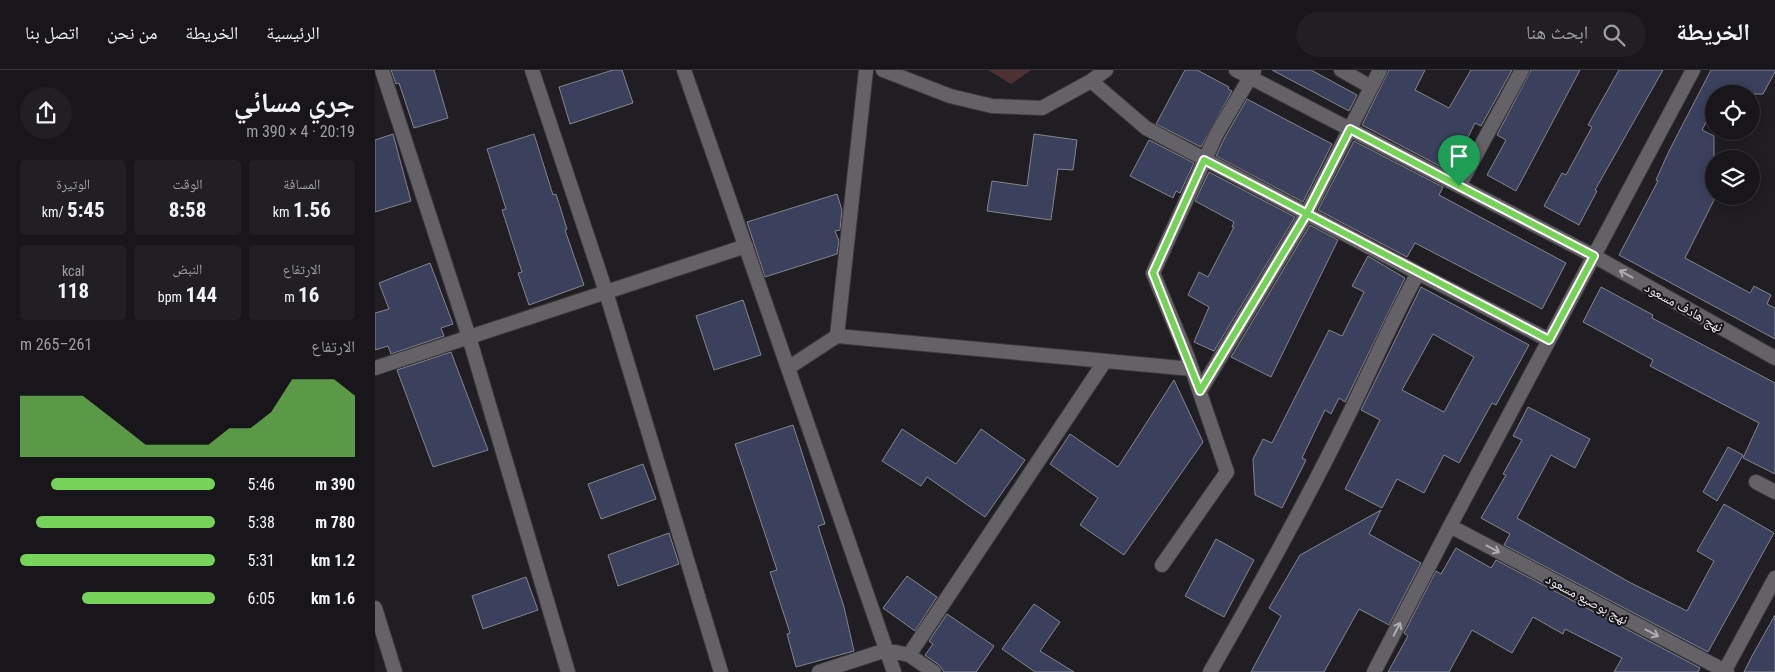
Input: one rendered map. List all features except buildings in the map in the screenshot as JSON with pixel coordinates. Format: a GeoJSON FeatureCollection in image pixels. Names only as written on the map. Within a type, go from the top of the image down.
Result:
{"type":"FeatureCollection","features":[{"type":"Feature","properties":{"kind":"street"},"geometry":{"type":"LineString","coordinates":[[382,70],[469,337],[568,672]]}},
{"type":"Feature","properties":{"kind":"street"},"geometry":{"type":"LineString","coordinates":[[533,70],[606,292],[721,672]]}},
{"type":"Feature","properties":{"kind":"street"},"geometry":{"type":"LineString","coordinates":[[684,70],[894,672]]}},
{"type":"Feature","properties":{"kind":"street"},"geometry":{"type":"LineString","coordinates":[[837,336],[866,70]]}},
{"type":"Feature","properties":{"kind":"street"},"geometry":{"type":"LineString","coordinates":[[883,70],[950,96],[992,106],[1042,108],[1091,81],[1106,70]]}},
{"type":"Feature","properties":{"kind":"street","name":"نهج هادف مسعود"},"geometry":{"type":"LineString","coordinates":[[1236,70],[1252,74],[1350,129],[1594,256],[1775,358]]}},
{"type":"Feature","properties":{"kind":"street"},"geometry":{"type":"LineString","coordinates":[[1341,70],[1371,87]]}},
{"type":"Feature","properties":{"kind":"street"},"geometry":{"type":"LineString","coordinates":[[1200,391],[1306,215],[1379,70]]}},
{"type":"Feature","properties":{"kind":"street"},"geometry":{"type":"LineString","coordinates":[[1459,186],[1522,70]]}},
{"type":"Feature","properties":{"kind":"street"},"geometry":{"type":"LineString","coordinates":[[1375,672],[1450,526],[1693,70]]}},
{"type":"Feature","properties":{"kind":"street"},"geometry":{"type":"LineString","coordinates":[[1162,565],[1227,472],[1192,369],[1153,273],[1217,133],[1252,74]]}},
{"type":"Feature","properties":{"kind":"street"},"geometry":{"type":"LineString","coordinates":[[1091,81],[1146,128],[1306,215],[1549,340]]}},
{"type":"Feature","properties":{"kind":"street"},"geometry":{"type":"LineString","coordinates":[[375,368],[746,246]]}},
{"type":"Feature","properties":{"kind":"street"},"geometry":{"type":"LineString","coordinates":[[1210,672],[1276,554],[1350,412],[1391,322],[1418,273]]}},
{"type":"Feature","properties":{"kind":"street"},"geometry":{"type":"LineString","coordinates":[[788,368],[837,336],[1192,369]]}},
{"type":"Feature","properties":{"kind":"street"},"geometry":{"type":"LineString","coordinates":[[909,655],[1105,361]]}},
{"type":"Feature","properties":{"kind":"street"},"geometry":{"type":"LineString","coordinates":[[1756,482],[1775,492]]}},
{"type":"Feature","properties":{"kind":"street","name":"نهج بوصبع مسعود"},"geometry":{"type":"LineString","coordinates":[[1450,526],[1725,672]]}},
{"type":"Feature","properties":{"kind":"street"},"geometry":{"type":"LineString","coordinates":[[1725,672],[1775,578]]}},
{"type":"Feature","properties":{"kind":"street"},"geometry":{"type":"LineString","coordinates":[[375,608],[395,672]]}},
{"type":"Feature","properties":{"kind":"street"},"geometry":{"type":"LineString","coordinates":[[819,672],[886,650],[909,655],[935,672]]}},
{"type":"Feature","properties":{"kind":"shaded area"},"geometry":{"type":"Polygon","coordinates":[[[988,70],[1030,70],[1030,71],[1011,84],[988,70]]]}},
{"type":"Feature","properties":{"kind":"route"},"geometry":{"type":"LineString","coordinates":[[1459,186],[1350,129],[1306,215],[1200,391],[1153,273],[1204,160],[1306,215],[1549,340],[1594,256],[1459,186]]}}]}
